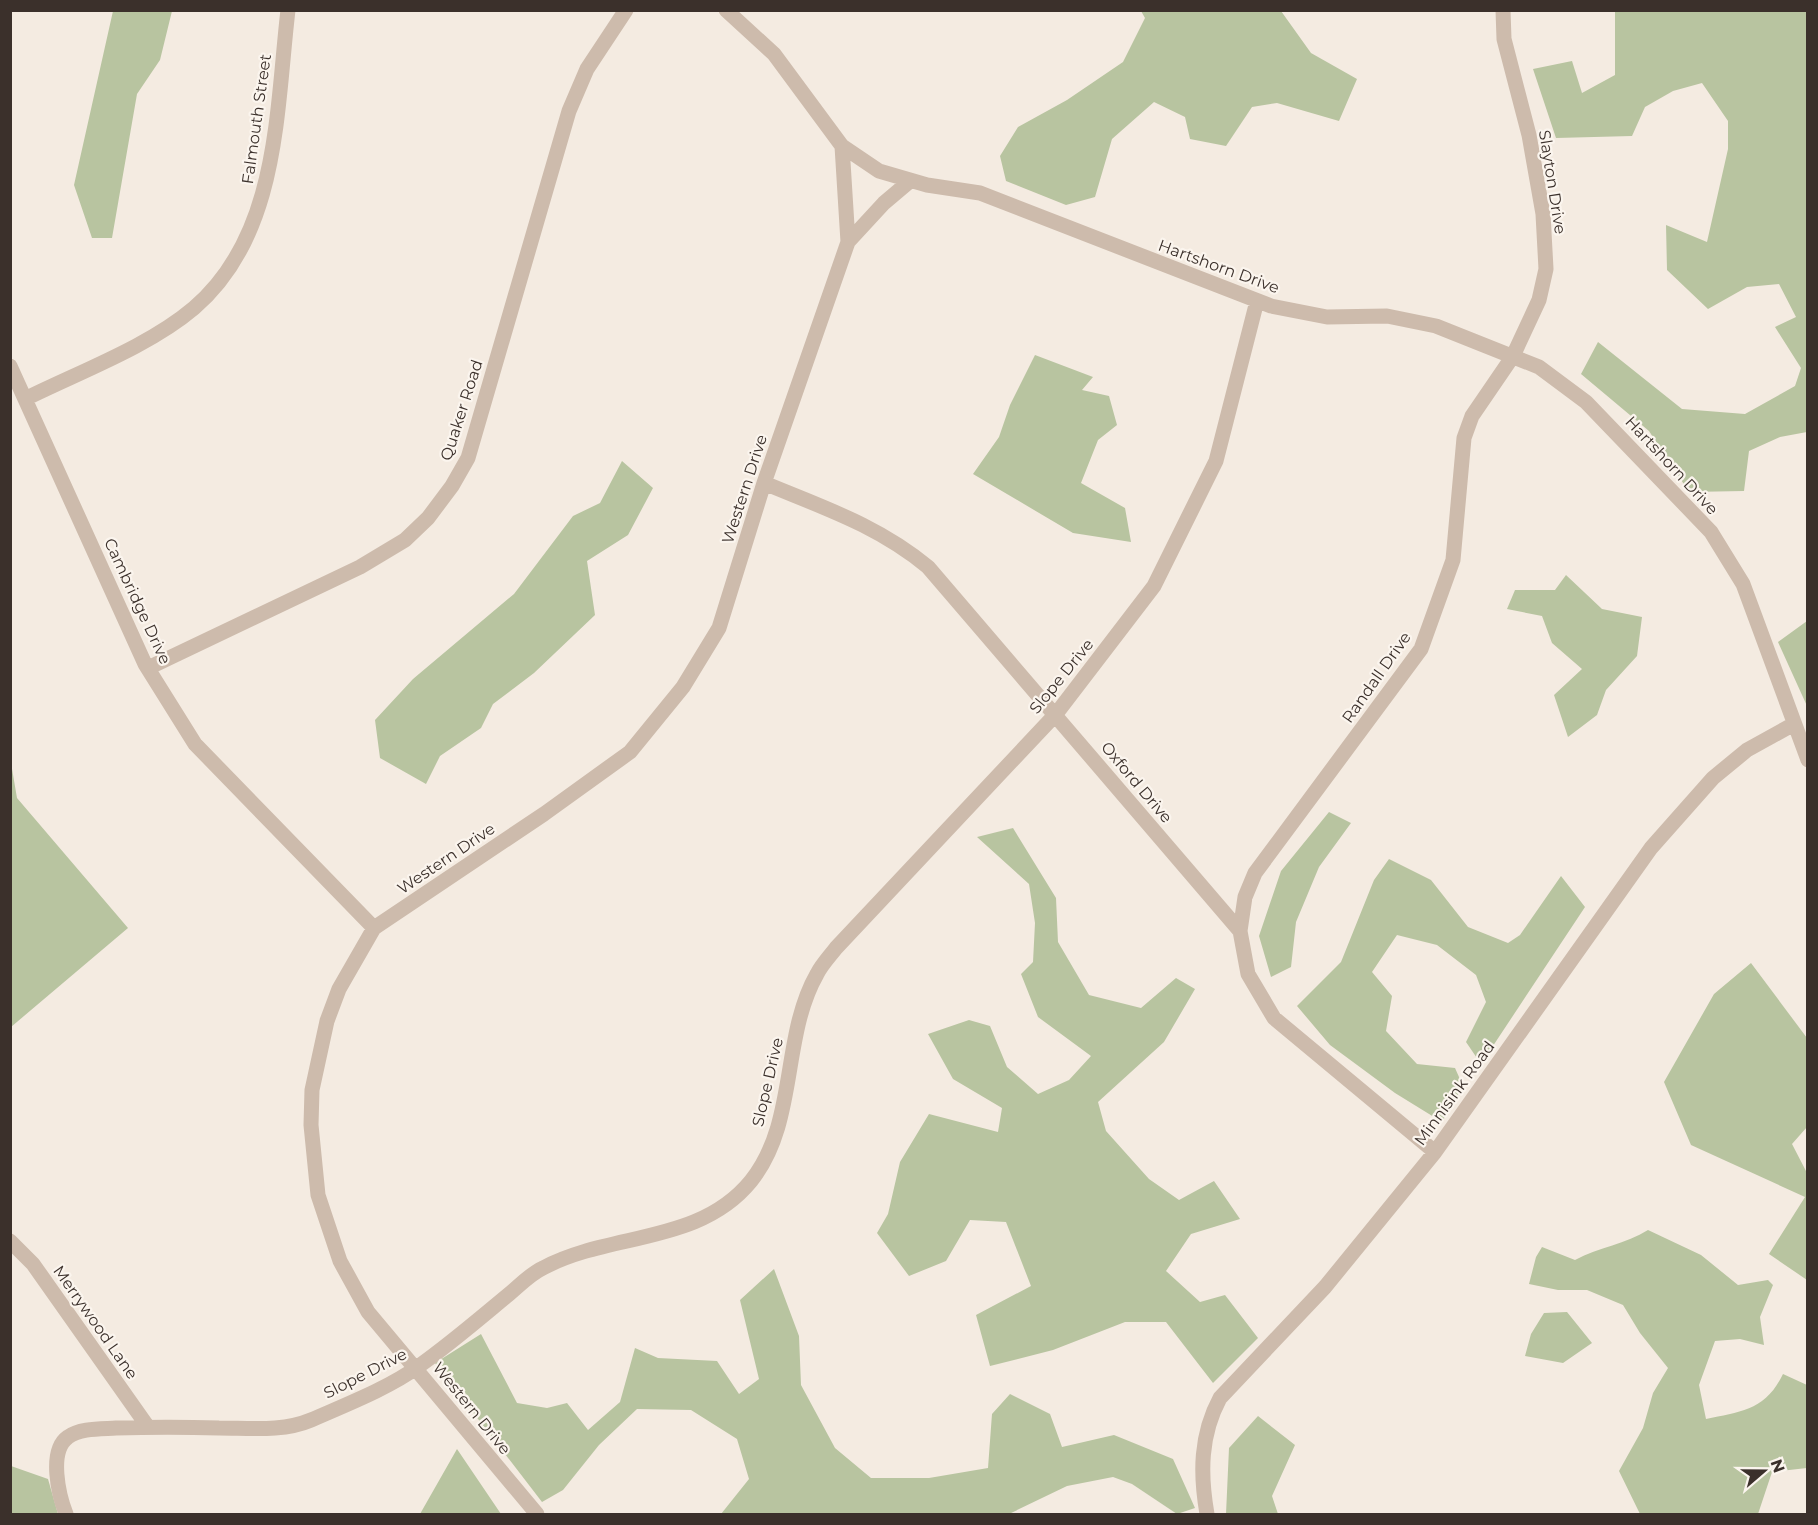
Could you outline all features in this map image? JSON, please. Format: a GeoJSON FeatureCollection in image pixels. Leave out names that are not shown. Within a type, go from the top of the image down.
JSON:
{"type":"FeatureCollection","features":[{"type":"Feature","properties":{"kind":"street","name":"Falmouth Street"},"geometry":{"type":"LineString","coordinates":[[25,399],[162,330],[194,308],[221,279],[252,225],[263,197],[270,163],[288,10]]}},
{"type":"Feature","properties":{"kind":"street","name":"Quaker Road"},"geometry":{"type":"LineString","coordinates":[[148,668],[360,567],[405,540],[428,518],[452,486],[468,458],[569,111],[587,69],[626,10]]}},
{"type":"Feature","properties":{"kind":"street","name":"Hartshorn Drive"},"geometry":{"type":"LineString","coordinates":[[726,10],[774,54],[843,146],[879,171],[910,181],[980,193],[1257,301],[1327,317],[1387,316],[1436,326],[1539,367],[1586,402],[1711,532],[1743,584],[1808,760]]}},
{"type":"Feature","properties":{"kind":"street","name":"Slayton Drive"},"geometry":{"type":"LineString","coordinates":[[1503,10],[1504,39],[1528,135],[1543,214],[1546,270],[1539,300],[1512,356]]}},
{"type":"Feature","properties":{"kind":"street","name":"Western Drive"},"geometry":{"type":"LineString","coordinates":[[537,1515],[437,1397],[417,1368],[368,1312],[340,1261],[327,1228],[313,1160],[312,1090],[327,1022],[350,968],[374,928],[544,814],[630,752],[683,687],[718,628],[764,483],[848,242],[843,146]]}},
{"type":"Feature","properties":{"kind":"street","name":"Western Drive"},"geometry":{"type":"LineString","coordinates":[[848,242],[884,203],[910,181]]}},
{"type":"Feature","properties":{"kind":"street","name":"Slope Drive"},"geometry":{"type":"LineString","coordinates":[[66,1515],[57,1472],[59,1450],[66,1438],[78,1432],[148,1427],[264,1429],[302,1424],[417,1368],[542,1268],[585,1252],[650,1238],[703,1219],[730,1202],[752,1180],[775,1133],[789,1079],[798,1026],[816,974],[836,948],[1056,714],[1154,586],[1186,527],[1216,461],[1257,301]]}},
{"type":"Feature","properties":{"kind":"street","name":"Randall Drive"},"geometry":{"type":"LineString","coordinates":[[1240,931],[1245,897],[1255,873],[1421,649],[1454,560],[1464,438],[1472,416],[1512,356]]}},
{"type":"Feature","properties":{"kind":"street","name":"Cambridge Drive"},"geometry":{"type":"LineString","coordinates":[[10,366],[148,668],[195,744],[374,928]]}},
{"type":"Feature","properties":{"kind":"street","name":"Oxford Drive"},"geometry":{"type":"LineString","coordinates":[[764,483],[866,525],[898,543],[928,567],[960,601],[1240,931],[1248,974],[1275,1017],[1435,1152]]}},
{"type":"Feature","properties":{"kind":"street","name":"Minnisink Road"},"geometry":{"type":"LineString","coordinates":[[1207,1515],[1203,1492],[1203,1443],[1210,1416],[1220,1398],[1325,1287],[1435,1152],[1651,848],[1713,778],[1747,750],[1794,724]]}},
{"type":"Feature","properties":{"kind":"street","name":"Merrywood Lane"},"geometry":{"type":"LineString","coordinates":[[10,1241],[33,1264],[148,1427]]}},
{"type":"Feature","properties":{"kind":"green space"},"geometry":{"type":"Polygon","coordinates":[[[113,11],[172,11],[160,60],[137,94],[112,238],[92,238],[74,185],[113,11]]]}},
{"type":"Feature","properties":{"kind":"green space"},"geometry":{"type":"Polygon","coordinates":[[[1141,11],[1281,11],[1311,53],[1357,79],[1339,121],[1277,103],[1252,107],[1226,146],[1190,139],[1185,117],[1154,102],[1112,139],[1095,197],[1066,205],[1006,181],[1000,156],[1018,127],[1067,100],[1123,62],[1145,18],[1141,11]]]}},
{"type":"Feature","properties":{"kind":"green space"},"geometry":{"type":"Polygon","coordinates":[[[1615,11],[1807,11],[1807,432],[1780,437],[1749,451],[1744,491],[1689,492],[1649,431],[1581,374],[1598,342],[1682,409],[1745,414],[1795,386],[1801,368],[1775,327],[1796,317],[1779,284],[1747,287],[1708,309],[1667,270],[1666,225],[1707,242],[1728,149],[1728,121],[1702,83],[1673,91],[1645,107],[1632,136],[1556,138],[1533,69],[1572,61],[1582,93],[1615,75],[1615,11]]]}},
{"type":"Feature","properties":{"kind":"green space"},"geometry":{"type":"Polygon","coordinates":[[[1035,355],[1093,377],[1082,390],[1109,396],[1117,425],[1098,440],[1081,483],[1125,508],[1131,542],[1073,533],[973,474],[999,437],[1010,405],[1035,355]]]}},
{"type":"Feature","properties":{"kind":"green space"},"geometry":{"type":"Polygon","coordinates":[[[622,461],[653,488],[628,535],[587,561],[595,615],[534,673],[493,704],[481,728],[440,756],[426,784],[380,758],[375,720],[413,679],[514,594],[573,516],[600,503],[622,461]]]}},
{"type":"Feature","properties":{"kind":"green space"},"geometry":{"type":"Polygon","coordinates":[[[1566,575],[1602,609],[1642,617],[1637,656],[1606,690],[1597,715],[1568,737],[1554,695],[1582,669],[1552,643],[1542,616],[1507,609],[1515,590],[1555,590],[1566,575]]]}},
{"type":"Feature","properties":{"kind":"green space"},"geometry":{"type":"Polygon","coordinates":[[[1807,604],[1808,706],[1778,642],[1807,621],[1807,604]]]}},
{"type":"Feature","properties":{"kind":"green space"},"geometry":{"type":"Polygon","coordinates":[[[10,757],[17,798],[128,928],[11,1027],[10,757]]]}},
{"type":"Feature","properties":{"kind":"green space"},"geometry":{"type":"Polygon","coordinates":[[[1329,812],[1351,823],[1319,867],[1296,922],[1291,967],[1271,977],[1259,936],[1281,871],[1329,812]]]}},
{"type":"Feature","properties":{"kind":"green space"},"geometry":{"type":"Polygon","coordinates":[[[1013,828],[1056,898],[1058,942],[1089,995],[1141,1008],[1176,978],[1195,989],[1164,1042],[1098,1102],[1106,1131],[1149,1179],[1179,1200],[1214,1181],[1240,1219],[1191,1234],[1166,1271],[1200,1302],[1225,1295],[1258,1338],[1213,1383],[1166,1322],[1125,1322],[1053,1350],[990,1366],[976,1315],[1031,1286],[1006,1222],[970,1220],[946,1261],[909,1276],[877,1233],[888,1214],[900,1162],[929,1114],[998,1132],[1002,1108],[953,1079],[928,1034],[969,1020],[990,1026],[1007,1067],[1038,1094],[1069,1080],[1091,1056],[1038,1017],[1021,974],[1033,962],[1035,923],[1029,884],[977,837],[1013,828]]]}},
{"type":"Feature","properties":{"kind":"green space"},"geometry":{"type":"Polygon","coordinates":[[[1389,859],[1431,880],[1468,927],[1508,943],[1520,935],[1561,876],[1585,907],[1481,1064],[1466,1042],[1486,1002],[1476,975],[1437,945],[1397,935],[1372,972],[1392,996],[1386,1031],[1417,1064],[1455,1068],[1463,1086],[1442,1122],[1395,1093],[1330,1045],[1297,1006],[1341,962],[1374,880],[1389,859]]]}},
{"type":"Feature","properties":{"kind":"green space"},"geometry":{"type":"Polygon","coordinates":[[[1751,963],[1807,1038],[1807,1127],[1792,1144],[1807,1173],[1807,1280],[1769,1254],[1805,1197],[1691,1145],[1664,1082],[1714,994],[1751,963]]]}},
{"type":"Feature","properties":{"kind":"green space"},"geometry":{"type":"Polygon","coordinates":[[[1648,1230],[1701,1255],[1738,1285],[1768,1280],[1773,1285],[1760,1317],[1764,1345],[1740,1339],[1715,1341],[1699,1385],[1706,1419],[1741,1411],[1760,1402],[1769,1395],[1783,1374],[1807,1385],[1807,1468],[1772,1472],[1758,1514],[1640,1514],[1619,1471],[1643,1428],[1653,1393],[1668,1368],[1640,1333],[1623,1305],[1587,1290],[1558,1290],[1529,1284],[1536,1257],[1542,1247],[1575,1260],[1631,1239],[1648,1230]]]}},
{"type":"Feature","properties":{"kind":"green space"},"geometry":{"type":"Polygon","coordinates":[[[774,1269],[799,1336],[801,1385],[835,1448],[871,1478],[929,1478],[988,1468],[992,1414],[1010,1394],[1050,1414],[1062,1447],[1114,1435],[1173,1459],[1195,1508],[1177,1514],[1132,1484],[1113,1477],[1067,1486],[1009,1514],[721,1514],[749,1479],[737,1439],[691,1410],[637,1409],[599,1445],[563,1490],[542,1502],[435,1363],[481,1334],[517,1403],[547,1408],[567,1403],[588,1430],[620,1402],[635,1348],[658,1358],[717,1361],[739,1394],[759,1379],[740,1300],[774,1269]]]}},
{"type":"Feature","properties":{"kind":"green space"},"geometry":{"type":"Polygon","coordinates":[[[1567,1312],[1592,1343],[1563,1363],[1525,1356],[1531,1334],[1544,1313],[1567,1312]]]}},
{"type":"Feature","properties":{"kind":"green space"},"geometry":{"type":"Polygon","coordinates":[[[1258,1416],[1295,1445],[1272,1496],[1278,1514],[1226,1514],[1229,1448],[1258,1416]]]}},
{"type":"Feature","properties":{"kind":"green space"},"geometry":{"type":"Polygon","coordinates":[[[457,1449],[501,1514],[420,1514],[457,1449]]]}},
{"type":"Feature","properties":{"kind":"green space"},"geometry":{"type":"Polygon","coordinates":[[[11,1466],[48,1479],[58,1514],[11,1514],[11,1466]]]}}]}
